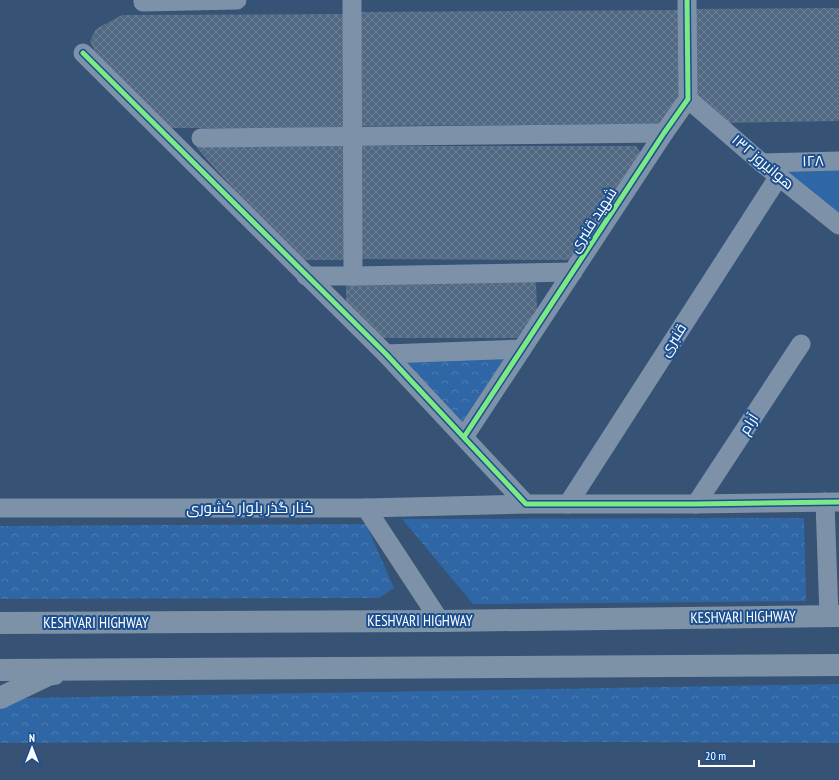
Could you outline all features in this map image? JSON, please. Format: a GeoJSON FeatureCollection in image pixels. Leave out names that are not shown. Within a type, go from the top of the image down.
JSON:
{"type":"FeatureCollection","features":[{"type":"Feature","properties":{"kind":"highway","name":"KESHVARI HIGHWAY"},"geometry":{"type":"LineString","coordinates":[[0,623],[440,621],[834,616]]}},
{"type":"Feature","properties":{"kind":"highway"},"geometry":{"type":"LineString","coordinates":[[0,670],[839,665]]}},
{"type":"Feature","properties":{"kind":"highway"},"geometry":{"type":"LineString","coordinates":[[0,698],[48,675],[87,669]]}},
{"type":"Feature","properties":{"kind":"street"},"geometry":{"type":"LineString","coordinates":[[143,1],[237,0]]}},
{"type":"Feature","properties":{"kind":"street"},"geometry":{"type":"LineString","coordinates":[[352,0],[353,276]]}},
{"type":"Feature","properties":{"kind":"street"},"geometry":{"type":"LineString","coordinates":[[687,0],[688,99]]}},
{"type":"Feature","properties":{"kind":"street"},"geometry":{"type":"LineString","coordinates":[[83,53],[386,354],[526,504]]}},
{"type":"Feature","properties":{"kind":"street","name":"شهید قنبری"},"geometry":{"type":"LineString","coordinates":[[464,437],[664,133],[688,99]]}},
{"type":"Feature","properties":{"kind":"street","name":"هوانیروز ۱۳۲"},"geometry":{"type":"LineString","coordinates":[[688,99],[839,225]]}},
{"type":"Feature","properties":{"kind":"street"},"geometry":{"type":"LineString","coordinates":[[201,138],[664,133]]}},
{"type":"Feature","properties":{"kind":"street","name":"۱۲۸"},"geometry":{"type":"LineString","coordinates":[[762,162],[839,161]]}},
{"type":"Feature","properties":{"kind":"street","name":"قنبری"},"geometry":{"type":"LineString","coordinates":[[568,504],[779,176]]}},
{"type":"Feature","properties":{"kind":"street"},"geometry":{"type":"LineString","coordinates":[[306,276],[573,272]]}},
{"type":"Feature","properties":{"kind":"street","name":"آرام"},"geometry":{"type":"LineString","coordinates":[[696,504],[801,344]]}},
{"type":"Feature","properties":{"kind":"street"},"geometry":{"type":"LineString","coordinates":[[386,354],[522,349]]}},
{"type":"Feature","properties":{"kind":"street"},"geometry":{"type":"LineString","coordinates":[[832,502],[834,616]]}},
{"type":"Feature","properties":{"kind":"street","name":"کنار گذر بلوار کشوری"},"geometry":{"type":"LineString","coordinates":[[0,508],[366,508],[526,504],[832,502]]}},
{"type":"Feature","properties":{"kind":"street"},"geometry":{"type":"LineString","coordinates":[[366,508],[440,621]]}},
{"type":"Feature","properties":{"kind":"green space"},"geometry":{"type":"Polygon","coordinates":[[[839,167],[839,217],[778,168],[839,167]]]}},
{"type":"Feature","properties":{"kind":"green space"},"geometry":{"type":"Polygon","coordinates":[[[510,357],[463,424],[403,360],[510,357]]]}},
{"type":"Feature","properties":{"kind":"green space"},"geometry":{"type":"Polygon","coordinates":[[[804,518],[806,601],[473,604],[402,519],[804,518]]]}},
{"type":"Feature","properties":{"kind":"green space"},"geometry":{"type":"Polygon","coordinates":[[[366,524],[394,588],[379,598],[0,599],[0,526],[366,524]]]}},
{"type":"Feature","properties":{"kind":"green space"},"geometry":{"type":"Polygon","coordinates":[[[839,684],[839,743],[410,741],[0,743],[0,710],[23,698],[839,684]]]}},
{"type":"Feature","properties":{"kind":"building"},"geometry":{"type":"Polygon","coordinates":[[[839,8],[839,121],[722,123],[695,96],[694,9],[839,8]]]}},
{"type":"Feature","properties":{"kind":"building"},"geometry":{"type":"Polygon","coordinates":[[[681,10],[681,96],[662,124],[357,126],[356,12],[681,10]]]}},
{"type":"Feature","properties":{"kind":"building"},"geometry":{"type":"Polygon","coordinates":[[[345,14],[346,128],[168,128],[96,54],[90,41],[96,29],[122,15],[345,14]]]}},
{"type":"Feature","properties":{"kind":"building"},"geometry":{"type":"Polygon","coordinates":[[[346,146],[347,260],[300,260],[258,217],[196,147],[346,146]]]}},
{"type":"Feature","properties":{"kind":"building"},"geometry":{"type":"Polygon","coordinates":[[[359,146],[636,146],[640,152],[574,260],[359,259],[359,146]]]}},
{"type":"Feature","properties":{"kind":"building"},"geometry":{"type":"Polygon","coordinates":[[[346,282],[536,282],[537,310],[518,338],[376,338],[346,304],[346,282]]]}},
{"type":"Feature","properties":{"kind":"cycle path"},"geometry":{"type":"LineString","coordinates":[[464,437],[664,133],[688,99],[687,0]]}},
{"type":"Feature","properties":{"kind":"cycle path"},"geometry":{"type":"LineString","coordinates":[[83,53],[386,354],[526,504],[839,502]]}}]}
